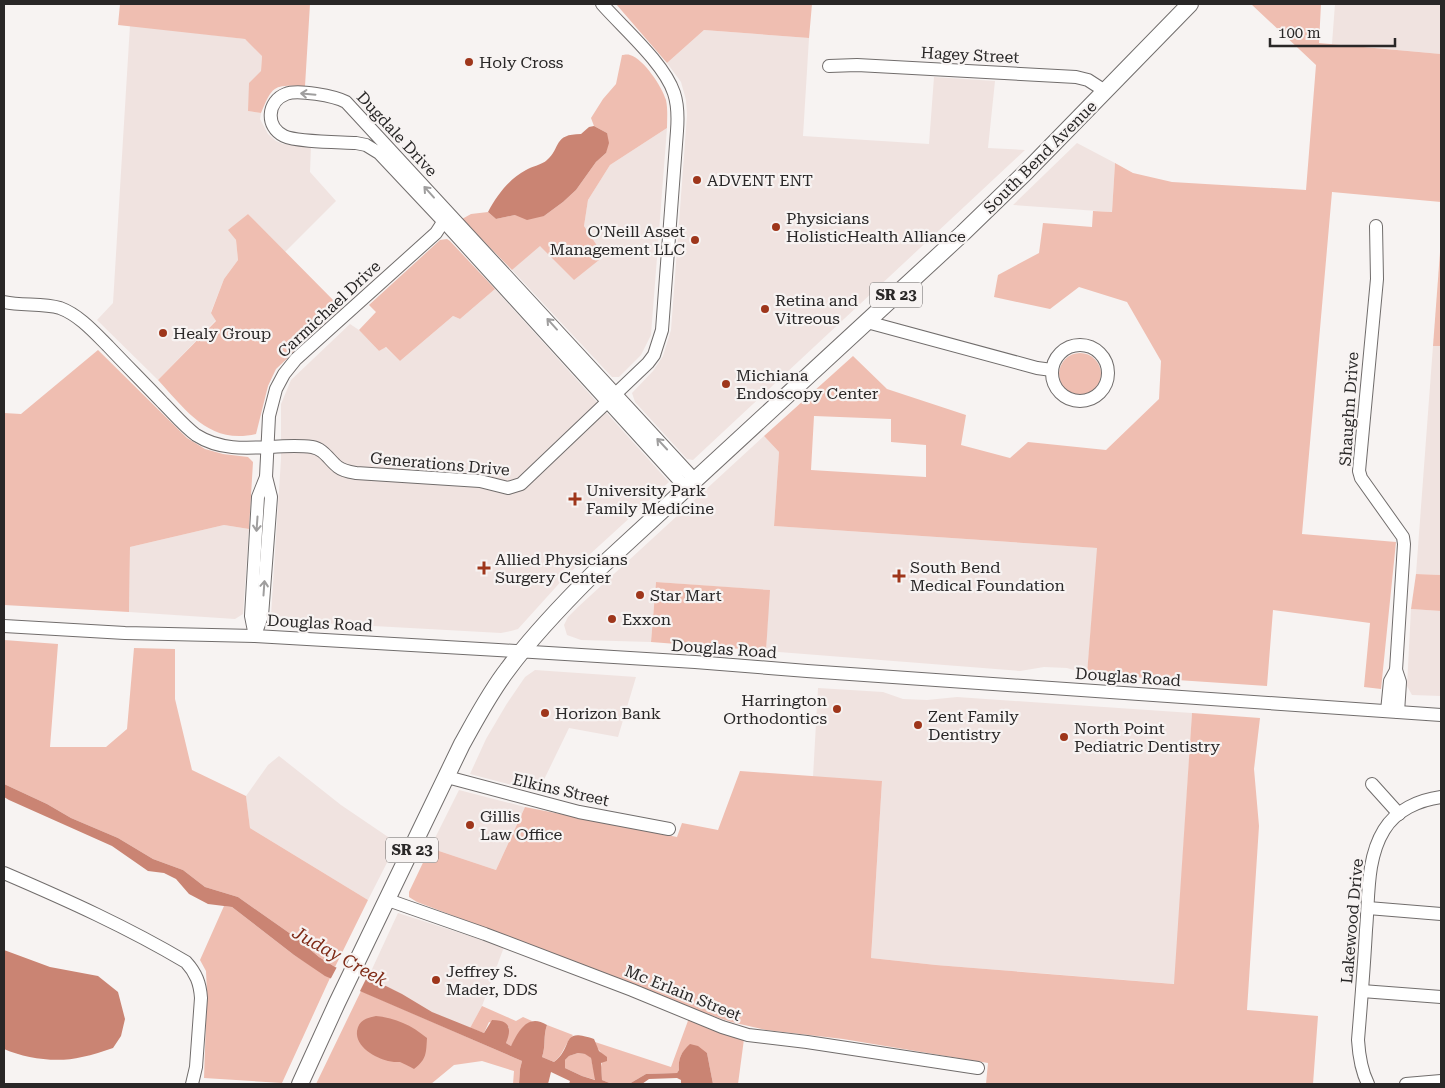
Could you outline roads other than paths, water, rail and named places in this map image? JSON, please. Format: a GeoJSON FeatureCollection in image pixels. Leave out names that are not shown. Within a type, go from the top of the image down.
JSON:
{"type":"FeatureCollection","features":[{"type":"Feature","properties":{"kind":"main road","name":"South Bend Avenue"},"geometry":{"type":"LineString","coordinates":[[300,1084],[360,955],[475,721],[506,671],[521,652],[592,575],[964,233],[1028,171],[1190,4]]}},
{"type":"Feature","properties":{"kind":"street","name":"Generations Drive"},"geometry":{"type":"LineString","coordinates":[[4,302],[45,305],[61,309],[76,316],[187,427],[204,439],[229,447],[313,447],[320,450],[339,468],[345,471],[480,481],[514,488],[521,484],[648,363],[654,354],[661,336],[678,115],[674,93],[662,69],[602,4]]}},
{"type":"Feature","properties":{"kind":"street","name":"Hagey Street"},"geometry":{"type":"LineString","coordinates":[[830,66],[1076,76],[1088,80],[1105,91]]}},
{"type":"Feature","properties":{"kind":"street","name":"Dugdale Drive"},"geometry":{"type":"LineString","coordinates":[[446,218],[346,102],[330,96],[291,92],[274,103],[270,116],[274,128],[279,133],[292,138],[356,143],[375,150],[518,288],[611,398],[690,484]]}},
{"type":"Feature","properties":{"kind":"street","name":"Carmichael Drive"},"geometry":{"type":"LineString","coordinates":[[255,636],[262,616],[260,562],[272,497],[266,477],[269,416],[276,389],[284,374],[296,359],[436,233],[446,218]]}},
{"type":"Feature","properties":{"kind":"street","name":"Shaughn Drive"},"geometry":{"type":"LineString","coordinates":[[1376,226],[1377,279],[1359,471],[1361,478],[1403,537],[1404,544],[1396,670],[1400,682],[1393,711]]}},
{"type":"Feature","properties":{"kind":"street"},"geometry":{"type":"LineString","coordinates":[[866,322],[1037,368],[1052,370]]}},
{"type":"Feature","properties":{"kind":"street"},"geometry":{"type":"LineString","coordinates":[[1071,346],[1087,346],[1101,354],[1105,360],[1108,377],[1106,385],[1094,398],[1086,401],[1077,401],[1068,399],[1061,394],[1052,379],[1052,370],[1058,356],[1064,350],[1071,346]]}},
{"type":"Feature","properties":{"kind":"street","name":"Douglas Road"},"geometry":{"type":"LineString","coordinates":[[4,626],[77,631],[255,636],[695,662],[1441,715]]}},
{"type":"Feature","properties":{"kind":"street","name":"Elkins Street"},"geometry":{"type":"LineString","coordinates":[[447,777],[579,812],[669,829]]}},
{"type":"Feature","properties":{"kind":"street"},"geometry":{"type":"LineString","coordinates":[[1372,784],[1399,814]]}},
{"type":"Feature","properties":{"kind":"street","name":"Lakewood Drive"},"geometry":{"type":"LineString","coordinates":[[1368,1084],[1362,1071],[1358,1054],[1358,1040],[1374,853],[1384,830],[1399,814],[1421,801],[1441,797]]}},
{"type":"Feature","properties":{"kind":"street"},"geometry":{"type":"LineString","coordinates":[[4,873],[126,928],[186,962],[193,970],[200,987],[201,998],[196,1067],[192,1084]]}},
{"type":"Feature","properties":{"kind":"street","name":"Mc Erlain Street"},"geometry":{"type":"LineString","coordinates":[[388,900],[485,934],[742,1033],[978,1068]]}},
{"type":"Feature","properties":{"kind":"street"},"geometry":{"type":"LineString","coordinates":[[1368,908],[1441,914]]}},
{"type":"Feature","properties":{"kind":"street"},"geometry":{"type":"LineString","coordinates":[[1362,991],[1441,997]]}},
{"type":"Feature","properties":{"kind":"street"},"geometry":{"type":"LineString","coordinates":[[1406,1084],[1441,1081]]}},
{"type":"Feature","properties":{"kind":"place","name":"Holy Cross"},"geometry":{"type":"Point","coordinates":[469,62]}},
{"type":"Feature","properties":{"kind":"place","name":"ADVENT ENT"},"geometry":{"type":"Point","coordinates":[697,180]}},
{"type":"Feature","properties":{"kind":"place","name":"Physicians HolisticHealth Alliance"},"geometry":{"type":"Point","coordinates":[776,227]}},
{"type":"Feature","properties":{"kind":"place","name":"O'Neill Asset Management LLC"},"geometry":{"type":"Point","coordinates":[695,240]}},
{"type":"Feature","properties":{"kind":"place","name":"Retina and Vitreous"},"geometry":{"type":"Point","coordinates":[765,309]}},
{"type":"Feature","properties":{"kind":"place","name":"Healy Group"},"geometry":{"type":"Point","coordinates":[163,333]}},
{"type":"Feature","properties":{"kind":"place","name":"Michiana Endoscopy Center"},"geometry":{"type":"Point","coordinates":[726,384]}},
{"type":"Feature","properties":{"kind":"place","name":"University Park Family Medicine"},"geometry":{"type":"Point","coordinates":[575,499]}},
{"type":"Feature","properties":{"kind":"place","name":"Allied Physicians Surgery Center"},"geometry":{"type":"Point","coordinates":[484,568]}},
{"type":"Feature","properties":{"kind":"place","name":"South Bend Medical Foundation"},"geometry":{"type":"Point","coordinates":[899,576]}},
{"type":"Feature","properties":{"kind":"place","name":"Star Mart"},"geometry":{"type":"Point","coordinates":[640,595]}},
{"type":"Feature","properties":{"kind":"place","name":"Exxon"},"geometry":{"type":"Point","coordinates":[612,619]}},
{"type":"Feature","properties":{"kind":"place","name":"Harrington Orthodontics"},"geometry":{"type":"Point","coordinates":[837,709]}},
{"type":"Feature","properties":{"kind":"place","name":"Horizon Bank"},"geometry":{"type":"Point","coordinates":[545,713]}},
{"type":"Feature","properties":{"kind":"place","name":"Zent Family Dentistry"},"geometry":{"type":"Point","coordinates":[918,725]}},
{"type":"Feature","properties":{"kind":"place","name":"North Point Pediatric Dentistry"},"geometry":{"type":"Point","coordinates":[1064,737]}},
{"type":"Feature","properties":{"kind":"place","name":"Gillis Law Office"},"geometry":{"type":"Point","coordinates":[470,825]}},
{"type":"Feature","properties":{"kind":"place","name":"Jeffrey S. Mader, DDS"},"geometry":{"type":"Point","coordinates":[436,980]}},
{"type":"Feature","properties":{"kind":"water label","name":"Juday Creek"},"geometry":{"type":"Point","coordinates":[340,956]}}]}
